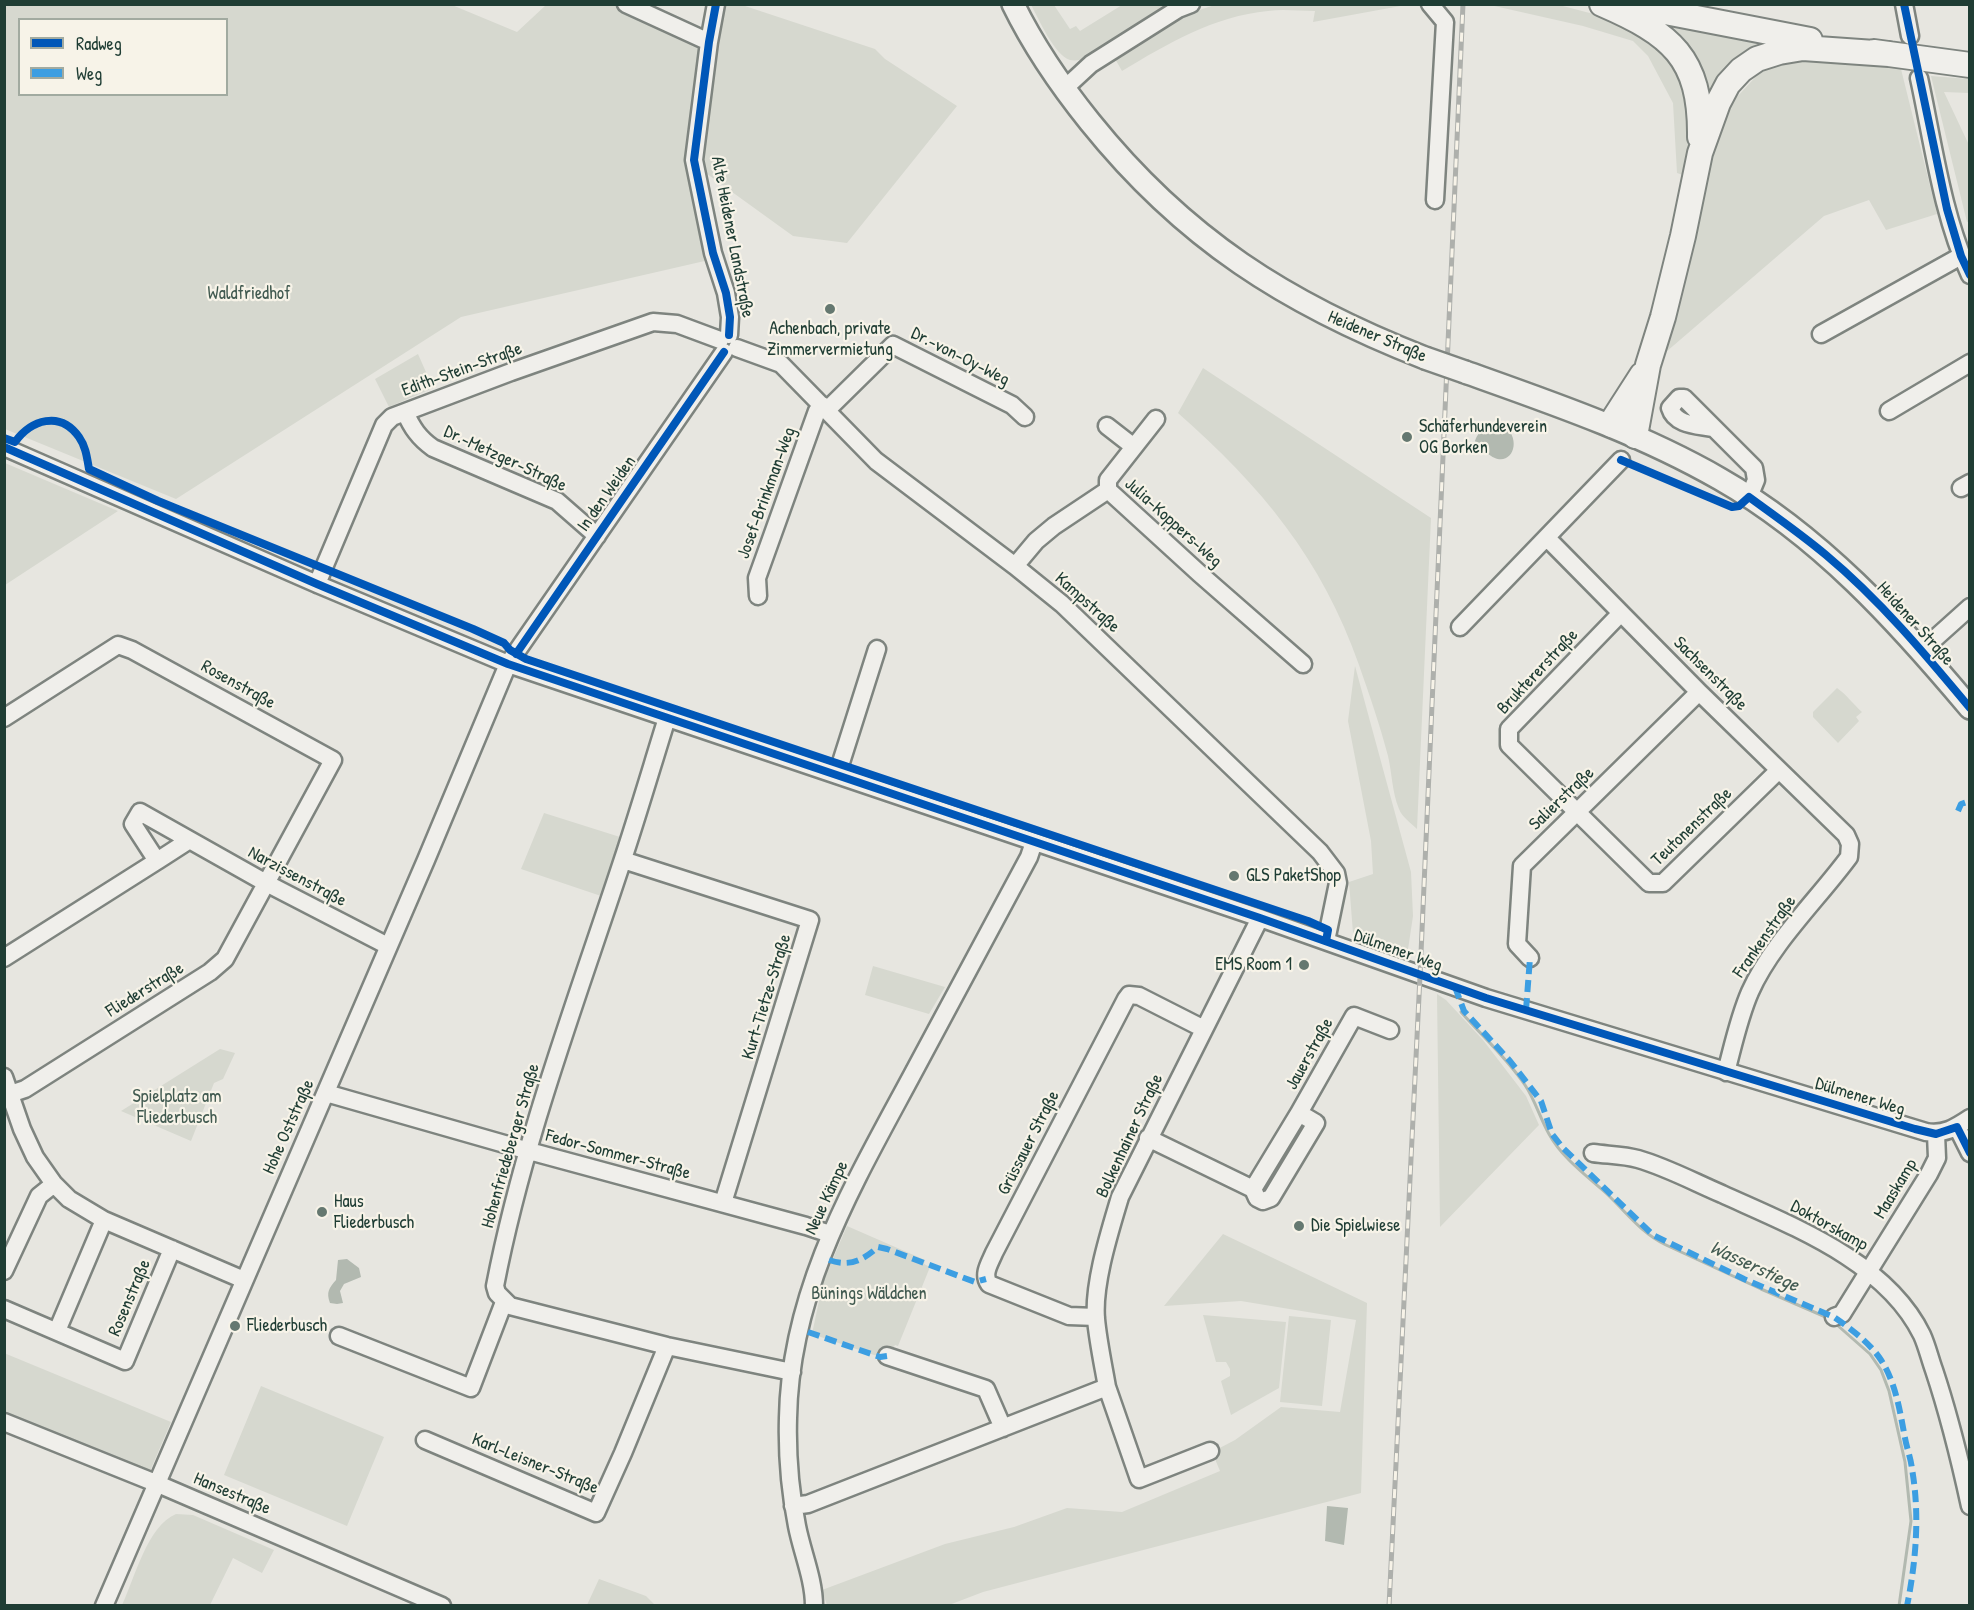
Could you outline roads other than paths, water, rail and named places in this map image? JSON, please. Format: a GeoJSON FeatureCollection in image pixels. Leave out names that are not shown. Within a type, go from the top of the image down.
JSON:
{"type":"FeatureCollection","features":[{"type":"Feature","properties":{"kind":"highway"},"geometry":{"type":"LineString","coordinates":[[1602,4],[1656,31],[1668,40],[1681,57],[1692,75],[1699,101],[1700,153]]}},
{"type":"Feature","properties":{"kind":"highway"},"geometry":{"type":"LineString","coordinates":[[1624,4],[1889,54],[1970,65]]}},
{"type":"Feature","properties":{"kind":"highway"},"geometry":{"type":"LineString","coordinates":[[1662,4],[1733,21],[1922,50],[1970,55]]}},
{"type":"Feature","properties":{"kind":"highway"},"geometry":{"type":"LineString","coordinates":[[1635,436],[1648,365],[1666,305],[1700,153],[1718,103],[1728,84],[1741,70],[1757,59],[1779,52],[1803,48],[1889,54]]}},
{"type":"Feature","properties":{"kind":"highway"},"geometry":{"type":"LineString","coordinates":[[1612,425],[1648,365]]}},
{"type":"Feature","properties":{"kind":"main road","name":"Heidener Straße"},"geometry":{"type":"LineString","coordinates":[[1012,4],[1064,89],[1121,160],[1146,187],[1218,248],[1283,292],[1324,315],[1383,342],[1612,425],[1696,465],[1794,529],[1827,556],[1883,609],[1970,708]]}},
{"type":"Feature","properties":{"kind":"street"},"geometry":{"type":"LineString","coordinates":[[626,4],[708,42]]}},
{"type":"Feature","properties":{"kind":"street","name":"Alte Heidener Landstraße"},"geometry":{"type":"LineString","coordinates":[[716,4],[708,42],[694,160],[710,243],[726,293],[730,317],[728,344]]}},
{"type":"Feature","properties":{"kind":"street"},"geometry":{"type":"LineString","coordinates":[[1064,89],[1091,64],[1178,9],[1191,4]]}},
{"type":"Feature","properties":{"kind":"street"},"geometry":{"type":"LineString","coordinates":[[1430,4],[1445,22],[1435,201]]}},
{"type":"Feature","properties":{"kind":"street"},"geometry":{"type":"LineString","coordinates":[[1904,4],[1910,36]]}},
{"type":"Feature","properties":{"kind":"street"},"geometry":{"type":"LineString","coordinates":[[1919,78],[1947,208],[1961,256],[1970,275]]}},
{"type":"Feature","properties":{"kind":"street"},"geometry":{"type":"LineString","coordinates":[[1821,334],[1961,256]]}},
{"type":"Feature","properties":{"kind":"street","name":"Edith-Stein-Straße"},"geometry":{"type":"LineString","coordinates":[[317,584],[384,425],[392,417],[653,322],[677,324],[728,344]]}},
{"type":"Feature","properties":{"kind":"street","name":"Kampstraße"},"geometry":{"type":"LineString","coordinates":[[728,344],[781,364],[876,461],[1062,604],[1320,852],[1336,873],[1338,883],[1326,941]]}},
{"type":"Feature","properties":{"kind":"street","name":"In den Weiden"},"geometry":{"type":"LineString","coordinates":[[508,664],[728,344]]}},
{"type":"Feature","properties":{"kind":"street","name":"Dr.-von-Oy-Weg"},"geometry":{"type":"LineString","coordinates":[[825,408],[893,345],[1012,405],[1025,417]]}},
{"type":"Feature","properties":{"kind":"street"},"geometry":{"type":"LineString","coordinates":[[1889,411],[1970,363]]}},
{"type":"Feature","properties":{"kind":"street","name":"Josef-Brinkman-Weg"},"geometry":{"type":"LineString","coordinates":[[758,596],[757,578],[817,411],[825,408]]}},
{"type":"Feature","properties":{"kind":"street","name":"Dr.-Metzger-Straße"},"geometry":{"type":"LineString","coordinates":[[405,412],[411,427],[422,440],[433,448],[556,501],[597,536]]}},
{"type":"Feature","properties":{"kind":"street"},"geometry":{"type":"LineString","coordinates":[[1108,490],[1108,480],[1156,419]]}},
{"type":"Feature","properties":{"kind":"street"},"geometry":{"type":"LineString","coordinates":[[1107,426],[1134,447]]}},
{"type":"Feature","properties":{"kind":"street"},"geometry":{"type":"LineString","coordinates":[[1712,428],[1754,468],[1756,480],[1749,498]]}},
{"type":"Feature","properties":{"kind":"street","name":"Dülmener Weg"},"geometry":{"type":"LineString","coordinates":[[4,447],[317,584],[508,664],[1260,918],[1486,998],[1915,1130],[1936,1134]]}},
{"type":"Feature","properties":{"kind":"street"},"geometry":{"type":"LineString","coordinates":[[1460,627],[1621,460]]}},
{"type":"Feature","properties":{"kind":"street","name":"Julia-Koppers-Weg"},"geometry":{"type":"LineString","coordinates":[[1015,566],[1036,540],[1108,490],[1303,664]]}},
{"type":"Feature","properties":{"kind":"street","name":"Sachsenstraße"},"geometry":{"type":"LineString","coordinates":[[1547,538],[1699,692],[1846,835]]}},
{"type":"Feature","properties":{"kind":"street"},"geometry":{"type":"LineString","coordinates":[[1921,651],[1970,607]]}},
{"type":"Feature","properties":{"kind":"street","name":"Bruktererstraße"},"geometry":{"type":"LineString","coordinates":[[1578,812],[1509,745],[1509,729],[1622,613]]}},
{"type":"Feature","properties":{"kind":"street","name":"Rosenstraße"},"geometry":{"type":"LineString","coordinates":[[4,718],[118,645],[132,650],[333,760],[266,883]]}},
{"type":"Feature","properties":{"kind":"street"},"geometry":{"type":"LineString","coordinates":[[837,775],[877,649]]}},
{"type":"Feature","properties":{"kind":"street","name":"Hohe Oststraße"},"geometry":{"type":"LineString","coordinates":[[104,1605],[326,1093],[508,664]]}},
{"type":"Feature","properties":{"kind":"street","name":"Salierstraße"},"geometry":{"type":"LineString","coordinates":[[1530,958],[1517,944],[1522,866],[1699,692]]}},
{"type":"Feature","properties":{"kind":"street","name":"Hohenfriedeberger Straße"},"geometry":{"type":"LineString","coordinates":[[504,1302],[495,1286],[506,1230],[555,1061],[623,860],[666,718]]}},
{"type":"Feature","properties":{"kind":"street","name":"Teutonenstraße"},"geometry":{"type":"LineString","coordinates":[[1578,812],[1649,883],[1663,883],[1779,770]]}},
{"type":"Feature","properties":{"kind":"street","name":"Narzissenstraße"},"geometry":{"type":"LineString","coordinates":[[157,861],[133,824],[140,812],[188,841],[388,946]]}},
{"type":"Feature","properties":{"kind":"street","name":"Frankenstraße"},"geometry":{"type":"LineString","coordinates":[[1726,1072],[1750,992],[1762,969],[1794,925],[1849,857],[1850,844],[1846,835]]}},
{"type":"Feature","properties":{"kind":"street"},"geometry":{"type":"LineString","coordinates":[[4,958],[188,841]]}},
{"type":"Feature","properties":{"kind":"street","name":"Neue Kämpe"},"geometry":{"type":"LineString","coordinates":[[814,1605],[813,1590],[793,1506],[789,1459],[788,1417],[792,1372],[805,1300],[830,1234],[871,1152],[1029,857],[1034,842]]}},
{"type":"Feature","properties":{"kind":"street","name":"Kurt-Tietze-Straße"},"geometry":{"type":"LineString","coordinates":[[623,860],[810,920],[723,1203]]}},
{"type":"Feature","properties":{"kind":"street","name":"Fliederstraße"},"geometry":{"type":"LineString","coordinates":[[10,1094],[25,1089],[210,972],[225,959],[266,883]]}},
{"type":"Feature","properties":{"kind":"street","name":"Bolkenhainer Straße"},"geometry":{"type":"LineString","coordinates":[[1210,1451],[1139,1479],[1107,1387],[1096,1317],[1101,1270],[1120,1197],[1148,1138],[1256,930],[1260,918]]}},
{"type":"Feature","properties":{"kind":"street","name":"Grüssauer Straße"},"geometry":{"type":"LineString","coordinates":[[1096,1317],[1069,1316],[1006,1291],[989,1284],[986,1272],[1126,999],[1130,995],[1139,996],[1204,1029]]}},
{"type":"Feature","properties":{"kind":"street","name":"Jauerstraße"},"geometry":{"type":"LineString","coordinates":[[1148,1138],[1253,1189],[1257,1198],[1263,1201],[1271,1198],[1316,1123],[1299,1113],[1354,1016],[1390,1030]]}},
{"type":"Feature","properties":{"kind":"street","name":"Rosenstraße"},"geometry":{"type":"LineString","coordinates":[[4,1077],[22,1129],[35,1157],[54,1184],[69,1199],[104,1220],[244,1280]]}},
{"type":"Feature","properties":{"kind":"street","name":"Fedor-Sommer-Straße"},"geometry":{"type":"LineString","coordinates":[[326,1093],[830,1234]]}},
{"type":"Feature","properties":{"kind":"street"},"geometry":{"type":"LineString","coordinates":[[1936,1134],[1963,1123],[1970,1153]]}},
{"type":"Feature","properties":{"kind":"street","name":"Maaskamp"},"geometry":{"type":"LineString","coordinates":[[1834,1317],[1842,1314],[1929,1174],[1936,1158],[1936,1134]]}},
{"type":"Feature","properties":{"kind":"street","name":"Doktorskamp"},"geometry":{"type":"LineString","coordinates":[[1593,1153],[1637,1159],[1682,1176],[1816,1238],[1869,1271],[1891,1292],[1922,1336],[1948,1410],[1970,1506]]}},
{"type":"Feature","properties":{"kind":"street"},"geometry":{"type":"LineString","coordinates":[[4,1271],[39,1196],[54,1184]]}},
{"type":"Feature","properties":{"kind":"street"},"geometry":{"type":"LineString","coordinates":[[57,1331],[104,1220]]}},
{"type":"Feature","properties":{"kind":"street","name":"Rosenstraße"},"geometry":{"type":"LineString","coordinates":[[4,1309],[125,1361],[172,1249]]}},
{"type":"Feature","properties":{"kind":"street"},"geometry":{"type":"LineString","coordinates":[[339,1336],[471,1388],[504,1302],[510,1306],[667,1346],[792,1372]]}},
{"type":"Feature","properties":{"kind":"street","name":"Karl-Leisner-Straße"},"geometry":{"type":"LineString","coordinates":[[425,1440],[596,1513],[667,1346]]}},
{"type":"Feature","properties":{"kind":"street"},"geometry":{"type":"LineString","coordinates":[[887,1356],[986,1389],[1003,1428]]}},
{"type":"Feature","properties":{"kind":"street"},"geometry":{"type":"LineString","coordinates":[[793,1506],[808,1504],[1107,1387]]}},
{"type":"Feature","properties":{"kind":"street","name":"Hansestraße"},"geometry":{"type":"LineString","coordinates":[[4,1422],[158,1484],[442,1605]]}},
{"type":"Feature","properties":{"kind":"waterway","name":"Wasserstiege"},"geometry":{"type":"LineString","coordinates":[[1461,1012],[1518,1075],[1532,1097],[1554,1143],[1642,1229],[1666,1245],[1828,1318]]}},
{"type":"Feature","properties":{"kind":"waterway","name":"Wasserstiege"},"geometry":{"type":"LineString","coordinates":[[1836,1324],[1870,1354],[1881,1370],[1889,1391],[1905,1462],[1911,1521],[1899,1606]]}},
{"type":"Feature","properties":{"kind":"railway"},"geometry":{"type":"LineString","coordinates":[[1389,1606],[1420,976],[1463,4]]}},
{"type":"Feature","properties":{"kind":"place","name":"Achenbach, private Zimmervermietung"},"geometry":{"type":"Point","coordinates":[830,309]}},
{"type":"Feature","properties":{"kind":"place","name":"Schäferhundeverein OG Borken"},"geometry":{"type":"Point","coordinates":[1407,437]}},
{"type":"Feature","properties":{"kind":"place","name":"GLS PaketShop"},"geometry":{"type":"Point","coordinates":[1234,876]}},
{"type":"Feature","properties":{"kind":"place","name":"EMS Room 1"},"geometry":{"type":"Point","coordinates":[1304,965]}},
{"type":"Feature","properties":{"kind":"place","name":"Haus Fliederbusch"},"geometry":{"type":"Point","coordinates":[322,1212]}},
{"type":"Feature","properties":{"kind":"place","name":"Die Spielwiese"},"geometry":{"type":"Point","coordinates":[1299,1226]}},
{"type":"Feature","properties":{"kind":"place","name":"Fliederbusch"},"geometry":{"type":"Point","coordinates":[235,1326]}},
{"type":"Feature","properties":{"kind":"park label","name":"Waldfriedhof"},"geometry":{"type":"Point","coordinates":[249,294]}},
{"type":"Feature","properties":{"kind":"park label","name":"Spielplatz am Fliederbusch"},"geometry":{"type":"Point","coordinates":[177,1107]}},
{"type":"Feature","properties":{"kind":"park label","name":"Bünings Wäldchen"},"geometry":{"type":"Point","coordinates":[869,1294]}}]}
